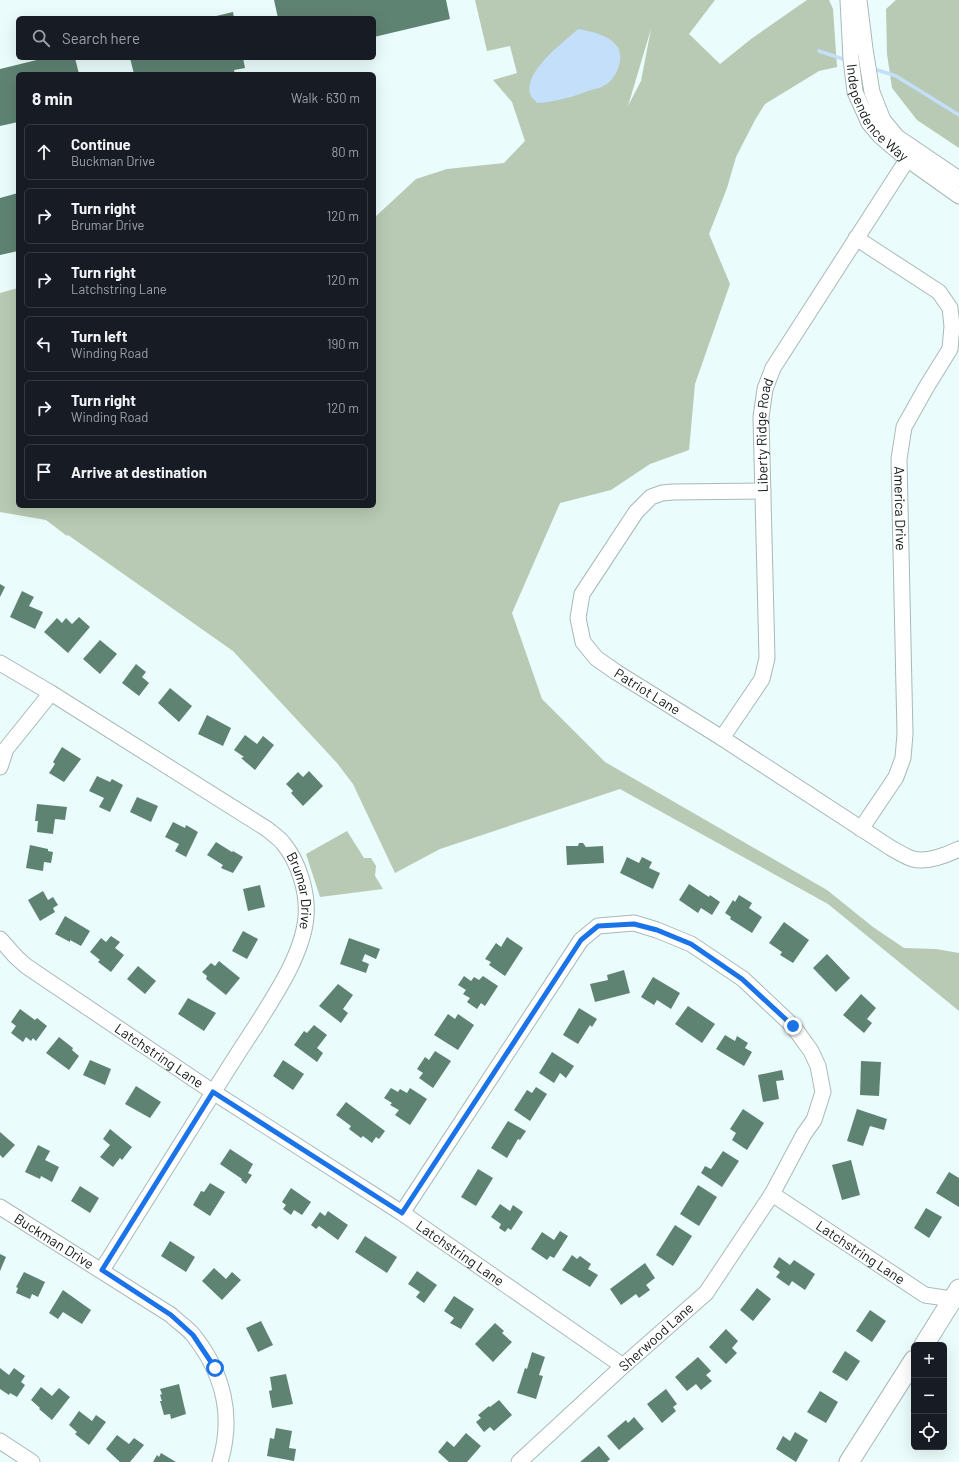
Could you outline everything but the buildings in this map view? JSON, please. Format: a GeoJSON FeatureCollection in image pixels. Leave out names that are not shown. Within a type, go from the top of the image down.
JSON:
{"type":"FeatureCollection","features":[{"type":"Feature","properties":{"kind":"main road"},"geometry":{"type":"LineString","coordinates":[[926,1342],[957,1296]]}},
{"type":"Feature","properties":{"kind":"main road"},"geometry":{"type":"LineString","coordinates":[[849,1462],[911,1365]]}},
{"type":"Feature","properties":{"kind":"street","name":"Independence Way"},"geometry":{"type":"LineString","coordinates":[[848,0],[851,59],[855,92],[869,123],[880,136],[959,179]]}},
{"type":"Feature","properties":{"kind":"street","name":"Independence Way"},"geometry":{"type":"LineString","coordinates":[[859,0],[872,92],[883,120],[911,154],[959,196]]}},
{"type":"Feature","properties":{"kind":"street","name":"Liberty Ridge Road"},"geometry":{"type":"LineString","coordinates":[[722,738],[762,679],[767,658],[761,417],[765,389],[772,368],[911,154]]}},
{"type":"Feature","properties":{"kind":"street","name":"America Drive"},"geometry":{"type":"LineString","coordinates":[[856,238],[939,292],[950,308],[952,326],[950,348],[904,427],[899,459],[905,734],[903,758],[896,777],[861,829]]}},
{"type":"Feature","properties":{"kind":"street","name":"Patriot Lane"},"geometry":{"type":"LineString","coordinates":[[763,491],[673,492],[662,493],[651,497],[636,512],[582,594],[578,618],[583,642],[596,658],[616,672],[722,738],[890,848],[914,860],[943,856],[959,849]]}},
{"type":"Feature","properties":{"kind":"street","name":"Brumar Drive"},"geometry":{"type":"LineString","coordinates":[[0,663],[51,693],[267,829],[283,843],[293,857],[303,886],[306,904],[306,918],[294,959],[280,987],[102,1270]]}},
{"type":"Feature","properties":{"kind":"street"},"geometry":{"type":"LineString","coordinates":[[0,767],[6,749],[51,693]]}},
{"type":"Feature","properties":{"kind":"street","name":"Sherwood Lane"},"geometry":{"type":"LineString","coordinates":[[402,1213],[581,940],[598,926],[634,924],[657,930],[691,944],[742,979],[793,1026],[811,1051],[818,1066],[822,1080],[823,1092],[814,1120],[804,1134],[772,1194],[706,1293],[623,1366],[519,1462]]}},
{"type":"Feature","properties":{"kind":"street","name":"Latchstring Lane"},"geometry":{"type":"LineString","coordinates":[[0,938],[16,957],[26,966],[213,1092],[402,1213],[623,1366]]}},
{"type":"Feature","properties":{"kind":"street","name":"Latchstring Lane"},"geometry":{"type":"LineString","coordinates":[[772,1194],[925,1295],[957,1296]]}},
{"type":"Feature","properties":{"kind":"street","name":"Buckman Drive"},"geometry":{"type":"LineString","coordinates":[[0,1206],[171,1315],[193,1335],[215,1368],[222,1386],[227,1426],[225,1445],[220,1462]]}},
{"type":"Feature","properties":{"kind":"street"},"geometry":{"type":"LineString","coordinates":[[0,1441],[32,1462]]}},
{"type":"Feature","properties":{"kind":"green space"},"geometry":{"type":"Polygon","coordinates":[[[475,0],[715,0],[689,34],[720,64],[751,39],[807,0],[829,0],[833,9],[837,67],[819,71],[765,104],[736,157],[727,188],[709,234],[730,284],[695,384],[689,450],[650,464],[611,490],[560,503],[512,613],[542,699],[605,762],[827,890],[873,927],[904,948],[936,949],[959,953],[959,1011],[828,904],[620,789],[440,849],[395,873],[353,784],[337,763],[233,651],[46,520],[0,512],[0,293],[16,289],[16,508],[376,508],[376,216],[416,179],[447,169],[504,163],[525,141],[512,102],[493,80],[517,73],[510,46],[487,51],[475,0]],[[651,29],[628,106],[641,81],[651,29]]]}},
{"type":"Feature","properties":{"kind":"green space"},"geometry":{"type":"Polygon","coordinates":[[[896,0],[959,0],[959,148],[917,120],[892,88],[887,54],[886,9],[896,0]]]}},
{"type":"Feature","properties":{"kind":"green space"},"geometry":{"type":"Polygon","coordinates":[[[347,831],[364,858],[371,858],[376,866],[375,876],[383,889],[320,897],[306,854],[347,831]]]}},
{"type":"Feature","properties":{"kind":"water"},"geometry":{"type":"Polygon","coordinates":[[[578,29],[603,36],[616,45],[619,51],[620,59],[616,73],[610,82],[600,88],[564,99],[537,103],[531,96],[530,87],[532,78],[538,68],[554,50],[578,29]]]}},
{"type":"Feature","properties":{"kind":"waterway"},"geometry":{"type":"LineString","coordinates":[[819,51],[846,60]]}},
{"type":"Feature","properties":{"kind":"waterway"},"geometry":{"type":"LineString","coordinates":[[871,68],[896,76],[959,115]]}},
{"type":"Feature","properties":{"kind":"route"},"geometry":{"type":"LineString","coordinates":[[215,1368],[193,1335],[171,1315],[102,1270],[213,1092],[402,1213],[581,940],[598,926],[634,924],[657,930],[691,944],[742,979],[793,1026]]}}]}
